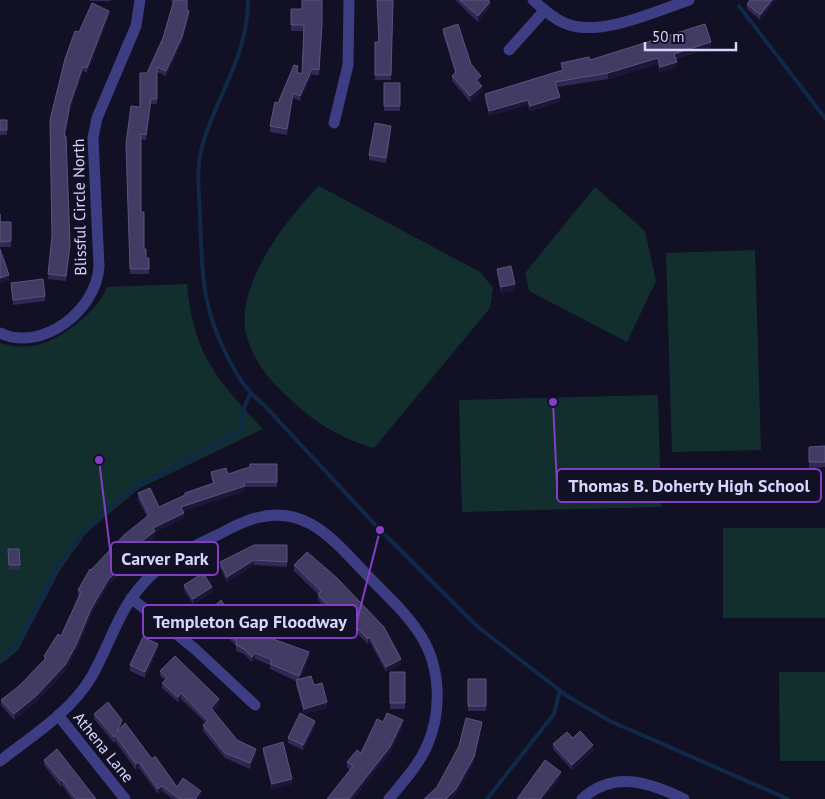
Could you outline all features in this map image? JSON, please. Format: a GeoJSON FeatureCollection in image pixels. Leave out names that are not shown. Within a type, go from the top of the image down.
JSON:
{"type":"FeatureCollection","features":[{"type":"Feature","properties":{"kind":"street","name":"Blissful Circle North"},"geometry":{"type":"LineString","coordinates":[[0,333],[18,338],[41,336],[54,330],[86,302],[97,282],[99,266],[93,138],[97,118],[136,26],[140,0]]}},
{"type":"Feature","properties":{"kind":"street"},"geometry":{"type":"LineString","coordinates":[[334,123],[348,65],[349,0]]}},
{"type":"Feature","properties":{"kind":"street"},"geometry":{"type":"LineString","coordinates":[[533,0],[566,24],[594,28],[609,26],[689,0]]}},
{"type":"Feature","properties":{"kind":"street"},"geometry":{"type":"LineString","coordinates":[[509,50],[545,10]]}},
{"type":"Feature","properties":{"kind":"street"},"geometry":{"type":"LineString","coordinates":[[0,761],[58,715],[92,676],[131,598],[141,585],[169,560],[248,520],[282,515],[300,518],[335,541],[412,621],[423,638],[432,659],[438,702],[435,724],[427,747],[415,767],[390,799]]}},
{"type":"Feature","properties":{"kind":"street"},"geometry":{"type":"LineString","coordinates":[[131,598],[195,649],[255,705]]}},
{"type":"Feature","properties":{"kind":"street","name":"Athena Lane"},"geometry":{"type":"LineString","coordinates":[[58,715],[125,799]]}},
{"type":"Feature","properties":{"kind":"street"},"geometry":{"type":"LineString","coordinates":[[582,799],[591,790],[621,780],[637,781],[684,799]]}},
{"type":"Feature","properties":{"kind":"green space"},"geometry":{"type":"Polygon","coordinates":[[[319,186],[480,272],[493,288],[490,308],[374,448],[329,429],[300,408],[263,370],[253,353],[246,334],[245,315],[248,295],[256,274],[279,234],[319,186]]]}},
{"type":"Feature","properties":{"kind":"green space"},"geometry":{"type":"Polygon","coordinates":[[[595,187],[645,231],[656,281],[627,342],[529,291],[525,273],[595,187]]]}},
{"type":"Feature","properties":{"kind":"green space"},"geometry":{"type":"Polygon","coordinates":[[[755,250],[761,450],[672,452],[666,253],[755,250]]]}},
{"type":"Feature","properties":{"kind":"green space"},"geometry":{"type":"Polygon","coordinates":[[[187,284],[195,329],[210,364],[233,396],[263,429],[140,488],[100,521],[84,536],[59,572],[18,650],[0,665],[0,343],[23,347],[34,346],[53,339],[89,313],[107,287],[187,284]]]}},
{"type":"Feature","properties":{"kind":"green space"},"geometry":{"type":"Polygon","coordinates":[[[658,395],[661,507],[462,512],[459,400],[658,395]]]}},
{"type":"Feature","properties":{"kind":"green space"},"geometry":{"type":"Polygon","coordinates":[[[723,528],[825,528],[825,618],[723,618],[723,528]]]}},
{"type":"Feature","properties":{"kind":"green space"},"geometry":{"type":"Polygon","coordinates":[[[779,672],[825,672],[825,761],[780,761],[779,672]]]}},
{"type":"Feature","properties":{"kind":"building"},"geometry":{"type":"Polygon","coordinates":[[[174,0],[187,0],[187,10],[189,11],[182,37],[166,71],[157,67],[157,99],[151,99],[146,135],[141,134],[141,212],[144,212],[144,249],[146,249],[146,258],[149,258],[149,269],[130,269],[126,144],[131,106],[140,107],[140,73],[147,73],[163,38],[174,0]]]}},
{"type":"Feature","properties":{"kind":"building"},"geometry":{"type":"Polygon","coordinates":[[[302,0],[322,0],[319,70],[312,69],[300,96],[293,93],[287,129],[270,126],[275,102],[278,103],[294,65],[298,66],[297,72],[302,74],[304,25],[291,25],[291,9],[302,9],[302,0]]]}},
{"type":"Feature","properties":{"kind":"building"},"geometry":{"type":"Polygon","coordinates":[[[377,0],[393,0],[391,75],[375,75],[375,42],[379,42],[377,0]]]}},
{"type":"Feature","properties":{"kind":"building"},"geometry":{"type":"Polygon","coordinates":[[[460,0],[488,0],[490,2],[478,16],[460,0]]]}},
{"type":"Feature","properties":{"kind":"building"},"geometry":{"type":"Polygon","coordinates":[[[750,0],[772,0],[760,15],[747,4],[750,0]]]}},
{"type":"Feature","properties":{"kind":"building"},"geometry":{"type":"Polygon","coordinates":[[[92,3],[109,11],[87,68],[83,66],[70,104],[64,136],[66,136],[70,245],[66,276],[48,274],[52,236],[50,120],[65,59],[75,31],[79,32],[92,3]]]}},
{"type":"Feature","properties":{"kind":"building"},"geometry":{"type":"Polygon","coordinates":[[[458,24],[471,64],[481,76],[476,80],[482,86],[470,96],[452,76],[456,72],[443,29],[458,24]]]}},
{"type":"Feature","properties":{"kind":"building"},"geometry":{"type":"Polygon","coordinates":[[[705,24],[711,42],[674,54],[677,62],[660,67],[658,58],[608,73],[555,82],[560,97],[530,106],[528,100],[489,111],[485,94],[563,70],[561,63],[589,57],[590,60],[705,24]]]}},
{"type":"Feature","properties":{"kind":"building"},"geometry":{"type":"Polygon","coordinates":[[[384,83],[400,83],[400,106],[384,106],[384,83]]]}},
{"type":"Feature","properties":{"kind":"building"},"geometry":{"type":"Polygon","coordinates":[[[0,120],[7,120],[7,130],[0,130],[0,120]]]}},
{"type":"Feature","properties":{"kind":"building"},"geometry":{"type":"Polygon","coordinates":[[[375,123],[391,126],[386,158],[369,155],[375,123]]]}},
{"type":"Feature","properties":{"kind":"building"},"geometry":{"type":"Polygon","coordinates":[[[0,222],[11,222],[11,241],[0,242],[0,222]]]}},
{"type":"Feature","properties":{"kind":"building"},"geometry":{"type":"Polygon","coordinates":[[[0,249],[9,275],[0,278],[0,249]]]}},
{"type":"Feature","properties":{"kind":"building"},"geometry":{"type":"Polygon","coordinates":[[[511,266],[515,284],[501,287],[497,269],[511,266]]]}},
{"type":"Feature","properties":{"kind":"building"},"geometry":{"type":"Polygon","coordinates":[[[43,279],[45,296],[13,300],[11,283],[43,279]]]}},
{"type":"Feature","properties":{"kind":"building"},"geometry":{"type":"Polygon","coordinates":[[[825,446],[825,462],[809,462],[809,447],[825,446]]]}},
{"type":"Feature","properties":{"kind":"building"},"geometry":{"type":"Polygon","coordinates":[[[250,464],[277,464],[277,482],[244,482],[245,486],[181,507],[184,513],[153,528],[155,531],[130,551],[133,555],[108,580],[91,609],[76,645],[65,665],[36,696],[14,714],[1,700],[19,686],[46,658],[44,656],[58,634],[61,636],[81,592],[78,590],[90,569],[124,535],[149,515],[138,493],[150,488],[159,507],[185,495],[185,493],[214,483],[211,472],[226,468],[228,474],[250,467],[250,464]]]}},
{"type":"Feature","properties":{"kind":"building"},"geometry":{"type":"Polygon","coordinates":[[[254,545],[287,545],[287,562],[254,560],[227,577],[220,562],[254,545]]]}},
{"type":"Feature","properties":{"kind":"building"},"geometry":{"type":"Polygon","coordinates":[[[8,549],[19,549],[20,565],[9,565],[8,549]]]}},
{"type":"Feature","properties":{"kind":"building"},"geometry":{"type":"Polygon","coordinates":[[[307,552],[336,577],[384,627],[401,659],[386,667],[370,637],[368,639],[342,613],[339,616],[318,595],[321,591],[294,565],[307,552]]]}},
{"type":"Feature","properties":{"kind":"building"},"geometry":{"type":"Polygon","coordinates":[[[203,573],[212,587],[193,599],[184,585],[203,573]]]}},
{"type":"Feature","properties":{"kind":"building"},"geometry":{"type":"Polygon","coordinates":[[[221,600],[242,633],[248,630],[309,652],[299,676],[270,664],[272,660],[255,653],[252,657],[244,649],[236,645],[237,642],[208,612],[221,600]]]}},
{"type":"Feature","properties":{"kind":"building"},"geometry":{"type":"Polygon","coordinates":[[[143,637],[158,644],[145,672],[130,665],[143,637]]]}},
{"type":"Feature","properties":{"kind":"building"},"geometry":{"type":"Polygon","coordinates":[[[175,656],[219,699],[211,708],[237,740],[256,749],[250,763],[225,753],[203,725],[208,721],[181,693],[178,697],[162,683],[167,678],[160,671],[175,656]]]}},
{"type":"Feature","properties":{"kind":"building"},"geometry":{"type":"Polygon","coordinates":[[[390,672],[405,672],[405,703],[390,703],[390,672]]]}},
{"type":"Feature","properties":{"kind":"building"},"geometry":{"type":"Polygon","coordinates":[[[311,676],[314,685],[322,683],[327,702],[304,709],[296,680],[311,676]]]}},
{"type":"Feature","properties":{"kind":"building"},"geometry":{"type":"Polygon","coordinates":[[[468,679],[486,679],[486,706],[468,706],[468,679]]]}},
{"type":"Feature","properties":{"kind":"building"},"geometry":{"type":"Polygon","coordinates":[[[108,702],[122,720],[117,732],[125,723],[152,759],[155,756],[177,787],[183,778],[201,791],[195,799],[180,799],[162,786],[158,789],[139,762],[136,764],[115,735],[114,737],[94,714],[108,702]]]}},
{"type":"Feature","properties":{"kind":"building"},"geometry":{"type":"Polygon","coordinates":[[[300,713],[315,721],[303,745],[288,738],[300,713]]]}},
{"type":"Feature","properties":{"kind":"building"},"geometry":{"type":"Polygon","coordinates":[[[387,713],[403,720],[390,747],[349,799],[327,799],[353,766],[347,762],[357,750],[361,753],[377,719],[383,722],[387,713]]]}},
{"type":"Feature","properties":{"kind":"building"},"geometry":{"type":"Polygon","coordinates":[[[466,718],[482,722],[474,757],[456,789],[446,799],[424,799],[437,787],[459,746],[466,718]]]}},
{"type":"Feature","properties":{"kind":"building"},"geometry":{"type":"Polygon","coordinates":[[[580,731],[593,745],[572,765],[553,744],[567,732],[573,738],[580,731]]]}},
{"type":"Feature","properties":{"kind":"building"},"geometry":{"type":"Polygon","coordinates":[[[283,742],[292,779],[272,784],[263,748],[283,742]]]}},
{"type":"Feature","properties":{"kind":"building"},"geometry":{"type":"Polygon","coordinates":[[[57,749],[96,799],[76,799],[44,760],[57,749]]]}},
{"type":"Feature","properties":{"kind":"building"},"geometry":{"type":"Polygon","coordinates":[[[545,760],[561,772],[540,799],[517,799],[545,760]]]}},
{"type":"Feature","properties":{"kind":"waterway"},"geometry":{"type":"LineString","coordinates":[[248,0],[247,21],[243,40],[208,128],[200,155],[198,172],[203,271],[208,305],[219,339],[239,378],[380,530],[478,627],[567,696],[610,721],[788,799]]}},
{"type":"Feature","properties":{"kind":"waterway"},"geometry":{"type":"LineString","coordinates":[[739,6],[825,118]]}},
{"type":"Feature","properties":{"kind":"waterway"},"geometry":{"type":"LineString","coordinates":[[0,660],[19,641],[58,565],[80,536],[101,515],[135,487],[240,432],[244,408],[250,394]]}},
{"type":"Feature","properties":{"kind":"waterway"},"geometry":{"type":"LineString","coordinates":[[487,799],[554,714],[560,690]]}},
{"type":"Feature","properties":{"kind":"place","name":"Thomas B. Doherty High School"},"geometry":{"type":"Point","coordinates":[553,402]}},
{"type":"Feature","properties":{"kind":"place","name":"Carver Park"},"geometry":{"type":"Point","coordinates":[99,460]}},
{"type":"Feature","properties":{"kind":"place","name":"Templeton Gap Floodway"},"geometry":{"type":"Point","coordinates":[380,530]}}]}
